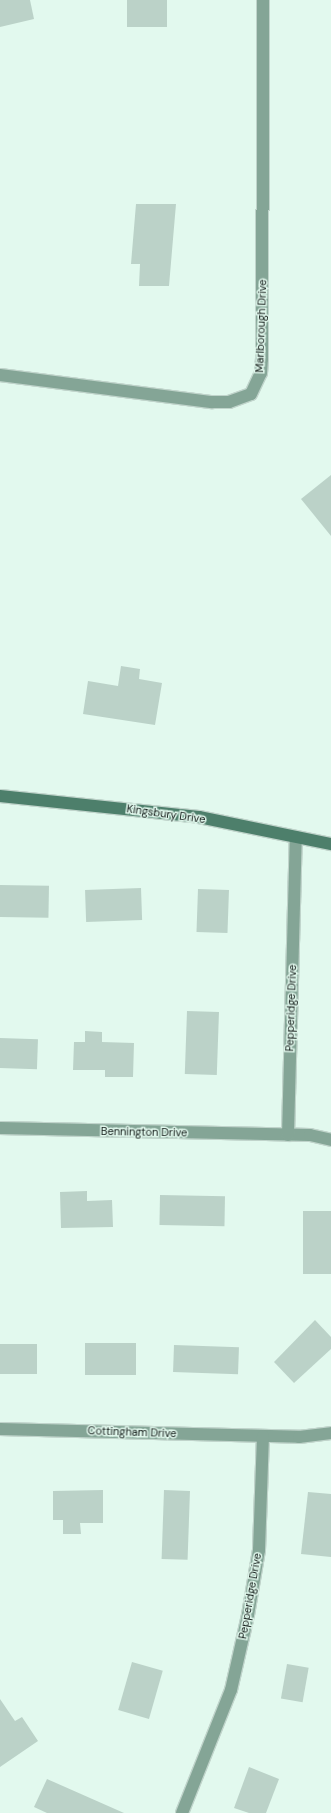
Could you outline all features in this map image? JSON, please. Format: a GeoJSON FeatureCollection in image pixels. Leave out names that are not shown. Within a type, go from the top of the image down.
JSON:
{"type":"FeatureCollection","features":[{"type":"Feature","properties":{"kind":"street","name":"Marlborough Drive"},"geometry":{"type":"LineString","coordinates":[[0,375],[212,402],[229,402],[251,394],[261,373],[262,359],[263,0]]}},
{"type":"Feature","properties":{"kind":"street","name":"Kingsbury Drive"},"geometry":{"type":"LineString","coordinates":[[0,796],[199,817],[331,844]]}},
{"type":"Feature","properties":{"kind":"street","name":"Pepperidge Drive"},"geometry":{"type":"LineString","coordinates":[[288,1135],[296,837]]}},
{"type":"Feature","properties":{"kind":"street","name":"Bennington Drive"},"geometry":{"type":"LineString","coordinates":[[0,1128],[288,1135]]}},
{"type":"Feature","properties":{"kind":"street"},"geometry":{"type":"LineString","coordinates":[[288,1135],[331,1140]]}},
{"type":"Feature","properties":{"kind":"street","name":"Cottingham Drive"},"geometry":{"type":"LineString","coordinates":[[0,1429],[263,1436]]}},
{"type":"Feature","properties":{"kind":"street"},"geometry":{"type":"LineString","coordinates":[[263,1436],[331,1434]]}},
{"type":"Feature","properties":{"kind":"street","name":"Pepperidge Drive"},"geometry":{"type":"LineString","coordinates":[[182,1813],[232,1690],[248,1615],[259,1550],[263,1436]]}},
{"type":"Feature","properties":{"kind":"building"},"geometry":{"type":"Polygon","coordinates":[[[0,0],[30,0],[34,19],[0,27],[0,0]]]}},
{"type":"Feature","properties":{"kind":"building"},"geometry":{"type":"Polygon","coordinates":[[[127,0],[167,0],[167,27],[127,27],[127,0]]]}},
{"type":"Feature","properties":{"kind":"building"},"geometry":{"type":"Polygon","coordinates":[[[136,204],[176,204],[169,286],[139,286],[140,264],[131,264],[136,204]]]}},
{"type":"Feature","properties":{"kind":"building"},"geometry":{"type":"Polygon","coordinates":[[[331,475],[331,536],[301,499],[331,475]]]}},
{"type":"Feature","properties":{"kind":"building"},"geometry":{"type":"Polygon","coordinates":[[[121,666],[140,669],[139,679],[162,683],[155,725],[83,714],[88,681],[118,686],[121,666]]]}},
{"type":"Feature","properties":{"kind":"building"},"geometry":{"type":"Polygon","coordinates":[[[0,885],[49,886],[48,918],[0,917],[0,885]]]}},
{"type":"Feature","properties":{"kind":"building"},"geometry":{"type":"Polygon","coordinates":[[[141,888],[142,920],[86,922],[85,890],[141,888]]]}},
{"type":"Feature","properties":{"kind":"building"},"geometry":{"type":"Polygon","coordinates":[[[198,889],[229,890],[227,933],[196,932],[198,889]]]}},
{"type":"Feature","properties":{"kind":"building"},"geometry":{"type":"Polygon","coordinates":[[[187,1011],[219,1012],[217,1075],[185,1074],[187,1011]]]}},
{"type":"Feature","properties":{"kind":"building"},"geometry":{"type":"Polygon","coordinates":[[[85,1031],[102,1032],[102,1042],[134,1043],[133,1077],[105,1077],[105,1070],[73,1070],[74,1042],[85,1042],[85,1031]]]}},
{"type":"Feature","properties":{"kind":"building"},"geometry":{"type":"Polygon","coordinates":[[[0,1038],[38,1039],[37,1069],[0,1068],[0,1038]]]}},
{"type":"Feature","properties":{"kind":"building"},"geometry":{"type":"Polygon","coordinates":[[[87,1191],[87,1201],[112,1200],[113,1227],[61,1228],[60,1192],[87,1191]]]}},
{"type":"Feature","properties":{"kind":"building"},"geometry":{"type":"Polygon","coordinates":[[[160,1195],[225,1196],[224,1226],[159,1225],[160,1195]]]}},
{"type":"Feature","properties":{"kind":"building"},"geometry":{"type":"Polygon","coordinates":[[[303,1211],[331,1211],[331,1274],[303,1274],[303,1211]]]}},
{"type":"Feature","properties":{"kind":"building"},"geometry":{"type":"Polygon","coordinates":[[[315,1320],[331,1337],[331,1349],[294,1383],[274,1362],[315,1320]]]}},
{"type":"Feature","properties":{"kind":"building"},"geometry":{"type":"Polygon","coordinates":[[[85,1343],[136,1343],[136,1375],[85,1375],[85,1343]]]}},
{"type":"Feature","properties":{"kind":"building"},"geometry":{"type":"Polygon","coordinates":[[[0,1344],[37,1344],[37,1374],[0,1374],[0,1344]]]}},
{"type":"Feature","properties":{"kind":"building"},"geometry":{"type":"Polygon","coordinates":[[[174,1345],[239,1347],[238,1374],[173,1372],[174,1345]]]}},
{"type":"Feature","properties":{"kind":"building"},"geometry":{"type":"Polygon","coordinates":[[[103,1490],[103,1523],[80,1523],[81,1534],[63,1534],[63,1520],[53,1520],[53,1491],[103,1490]]]}},
{"type":"Feature","properties":{"kind":"building"},"geometry":{"type":"Polygon","coordinates":[[[164,1490],[190,1491],[188,1560],[162,1559],[164,1490]]]}},
{"type":"Feature","properties":{"kind":"building"},"geometry":{"type":"Polygon","coordinates":[[[308,1492],[331,1494],[331,1557],[301,1554],[308,1492]]]}},
{"type":"Feature","properties":{"kind":"building"},"geometry":{"type":"Polygon","coordinates":[[[132,1662],[163,1671],[149,1719],[118,1710],[132,1662]]]}},
{"type":"Feature","properties":{"kind":"building"},"geometry":{"type":"Polygon","coordinates":[[[287,1664],[309,1668],[303,1702],[281,1698],[287,1664]]]}},
{"type":"Feature","properties":{"kind":"building"},"geometry":{"type":"Polygon","coordinates":[[[0,1699],[15,1721],[22,1717],[38,1741],[0,1767],[0,1699]]]}},
{"type":"Feature","properties":{"kind":"building"},"geometry":{"type":"Polygon","coordinates":[[[249,1767],[279,1779],[266,1813],[249,1813],[234,1808],[249,1767]]]}},
{"type":"Feature","properties":{"kind":"building"},"geometry":{"type":"Polygon","coordinates":[[[47,1779],[124,1813],[47,1813],[34,1807],[47,1779]]]}}]}
